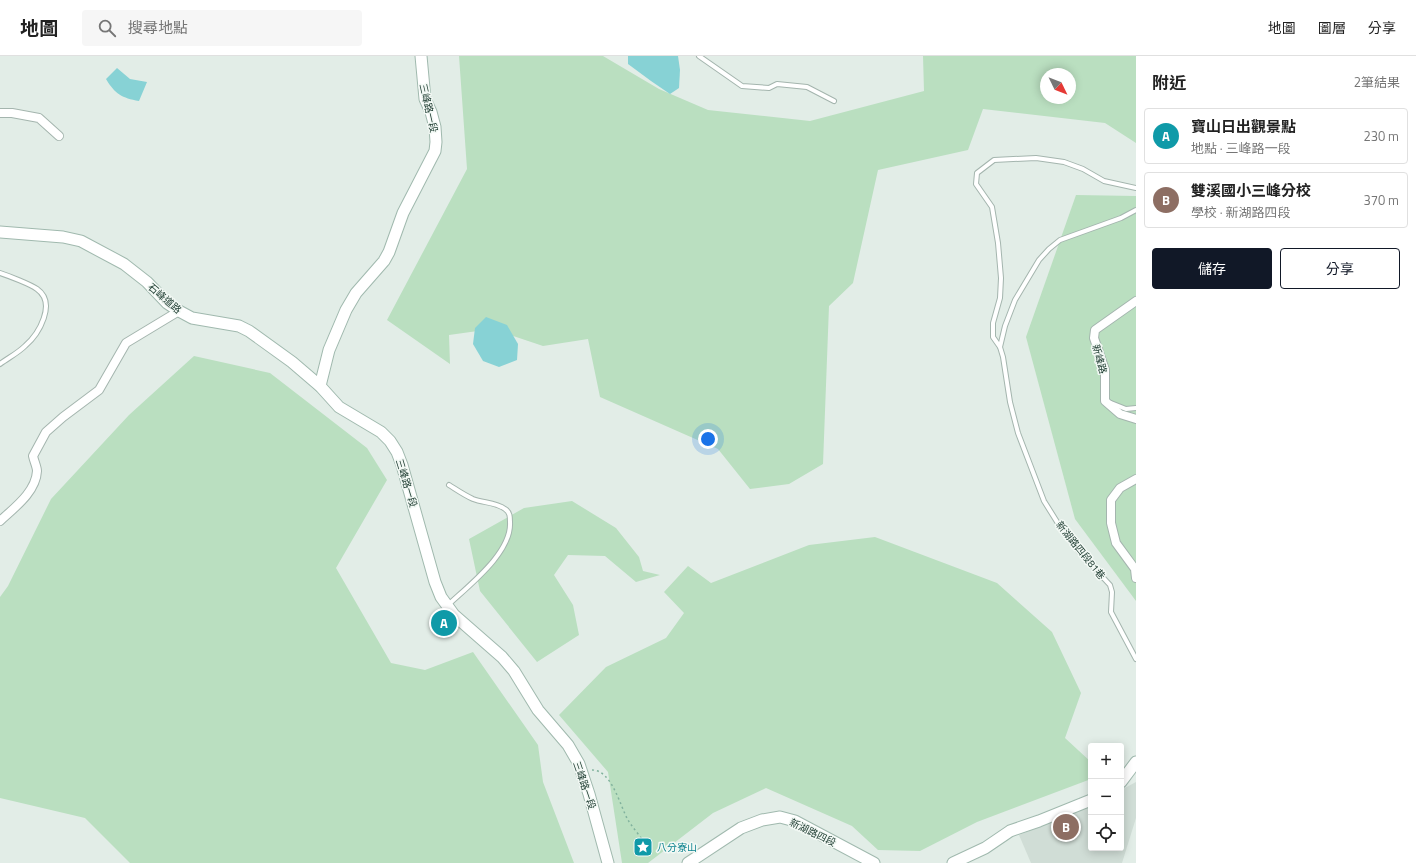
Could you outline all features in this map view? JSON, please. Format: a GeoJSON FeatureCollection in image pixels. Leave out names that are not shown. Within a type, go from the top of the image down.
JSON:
{"type":"FeatureCollection","features":[{"type":"Feature","properties":{"kind":"street","name":"三峰路一段"},"geometry":{"type":"LineString","coordinates":[[423,60],[425,99],[431,112],[435,127],[435,151],[402,213],[386,256],[356,293],[346,310],[329,350],[320,386],[339,407],[381,432],[390,441],[397,452],[435,582],[441,597],[454,616],[502,657],[514,671],[538,710],[568,745],[579,764],[608,863]]}},
{"type":"Feature","properties":{"kind":"street"},"geometry":{"type":"LineString","coordinates":[[0,113],[39,118],[59,136]]}},
{"type":"Feature","properties":{"kind":"street","name":"石峰道路"},"geometry":{"type":"LineString","coordinates":[[0,232],[63,237],[81,241],[124,264],[147,282],[167,303],[179,312],[192,318],[239,326],[261,339],[292,362],[320,386]]}},
{"type":"Feature","properties":{"kind":"street","name":"新峰路"},"geometry":{"type":"LineString","coordinates":[[1105,401],[1105,370],[1094,338],[1095,330],[1136,302]]}},
{"type":"Feature","properties":{"kind":"street"},"geometry":{"type":"LineString","coordinates":[[0,521],[23,500],[32,487],[37,471],[33,456],[46,432],[99,390],[126,343],[179,312]]}},
{"type":"Feature","properties":{"kind":"street"},"geometry":{"type":"LineString","coordinates":[[1105,401],[1120,414],[1136,419]]}},
{"type":"Feature","properties":{"kind":"street"},"geometry":{"type":"LineString","coordinates":[[1136,479],[1120,488],[1111,500],[1111,523],[1116,543],[1135,569],[1136,578]]}},
{"type":"Feature","properties":{"kind":"street"},"geometry":{"type":"LineString","coordinates":[[1123,779],[1136,762]]}},
{"type":"Feature","properties":{"kind":"street"},"geometry":{"type":"LineString","coordinates":[[953,863],[985,848],[1010,831],[1088,801]]}},
{"type":"Feature","properties":{"kind":"street","name":"新湖路四段"},"geometry":{"type":"LineString","coordinates":[[688,863],[741,828],[762,820],[780,817],[795,821],[874,863]]}},
{"type":"Feature","properties":{"kind":"lane"},"geometry":{"type":"LineString","coordinates":[[699,56],[742,86],[769,88],[777,84],[808,88],[834,101]]}},
{"type":"Feature","properties":{"kind":"lane","name":"新湖路四段81巷"},"geometry":{"type":"LineString","coordinates":[[1136,188],[1104,181],[1083,169],[1064,162],[1036,158],[994,160],[977,173],[976,184],[992,207],[998,242],[1001,278],[1000,298],[993,322],[993,337],[1000,347],[1003,357],[1010,402],[1018,432],[1044,501],[1081,554],[1110,584],[1112,592],[1111,612],[1136,659]]}},
{"type":"Feature","properties":{"kind":"lane","name":"新湖路四段81巷"},"geometry":{"type":"LineString","coordinates":[[1000,347],[1015,300],[1039,260],[1049,249],[1060,240],[1121,218],[1136,210]]}},
{"type":"Feature","properties":{"kind":"lane"},"geometry":{"type":"LineString","coordinates":[[0,273],[37,289],[44,297],[46,306],[46,312],[33,338],[26,346],[0,364]]}},
{"type":"Feature","properties":{"kind":"lane"},"geometry":{"type":"LineString","coordinates":[[1105,401],[1126,409],[1136,408]]}},
{"type":"Feature","properties":{"kind":"lane"},"geometry":{"type":"LineString","coordinates":[[447,606],[489,566],[501,552],[506,544],[510,529],[509,513],[505,509],[497,505],[473,499],[449,485]]}},
{"type":"Feature","properties":{"kind":"path"},"geometry":{"type":"LineString","coordinates":[[582,773],[593,770],[603,774],[614,789],[628,820],[645,843]]}},
{"type":"Feature","properties":{"kind":"shaded area"},"geometry":{"type":"Polygon","coordinates":[[[1136,782],[1136,818],[1122,863],[1031,863],[1019,835],[1069,815],[1088,806],[1088,851],[1124,851],[1124,788],[1136,782]]]}},
{"type":"Feature","properties":{"kind":"green space"},"geometry":{"type":"Polygon","coordinates":[[[459,56],[603,56],[659,89],[708,110],[810,121],[924,91],[923,56],[1136,56],[1136,143],[1105,123],[983,109],[968,150],[878,170],[853,283],[829,306],[823,464],[789,484],[750,489],[718,449],[600,397],[588,339],[543,346],[492,329],[449,335],[450,364],[387,320],[467,169],[459,56]]]}},
{"type":"Feature","properties":{"kind":"green space"},"geometry":{"type":"Polygon","coordinates":[[[1076,195],[1136,196],[1136,601],[1075,519],[1026,337],[1076,195]]]}},
{"type":"Feature","properties":{"kind":"green space"},"geometry":{"type":"Polygon","coordinates":[[[194,356],[270,373],[367,448],[387,480],[336,568],[391,663],[425,670],[473,652],[538,745],[543,782],[574,863],[130,863],[85,818],[0,798],[0,597],[8,586],[51,499],[129,415],[194,356]]]}},
{"type":"Feature","properties":{"kind":"green space"},"geometry":{"type":"Polygon","coordinates":[[[572,501],[616,528],[639,557],[643,571],[660,575],[636,582],[605,556],[568,555],[554,575],[573,605],[579,635],[537,662],[480,591],[469,539],[524,508],[572,501]]]}},
{"type":"Feature","properties":{"kind":"green space"},"geometry":{"type":"Polygon","coordinates":[[[875,537],[997,583],[1052,632],[1081,693],[1065,738],[1088,759],[1088,780],[977,822],[920,851],[878,850],[852,826],[766,788],[713,813],[648,863],[622,863],[608,772],[559,715],[606,667],[666,638],[684,613],[664,592],[688,566],[711,583],[809,545],[875,537]]]}},
{"type":"Feature","properties":{"kind":"water"},"geometry":{"type":"Polygon","coordinates":[[[628,56],[678,56],[680,70],[679,88],[670,94],[628,64],[628,56]]]}},
{"type":"Feature","properties":{"kind":"water"},"geometry":{"type":"Polygon","coordinates":[[[117,68],[130,79],[147,82],[139,101],[123,97],[109,84],[106,79],[117,68]]]}},
{"type":"Feature","properties":{"kind":"water"},"geometry":{"type":"Polygon","coordinates":[[[486,317],[507,325],[518,344],[517,360],[499,367],[483,361],[473,344],[475,328],[486,317]]]}},
{"type":"Feature","properties":{"kind":"place","name":"寶山日出觀景點"},"geometry":{"type":"Point","coordinates":[444,623]}},
{"type":"Feature","properties":{"kind":"place","name":"雙溪國小三峰分校"},"geometry":{"type":"Point","coordinates":[1066,827]}},
{"type":"Feature","properties":{"kind":"place","name":"八分寮山"},"geometry":{"type":"Point","coordinates":[643,847]}}]}
